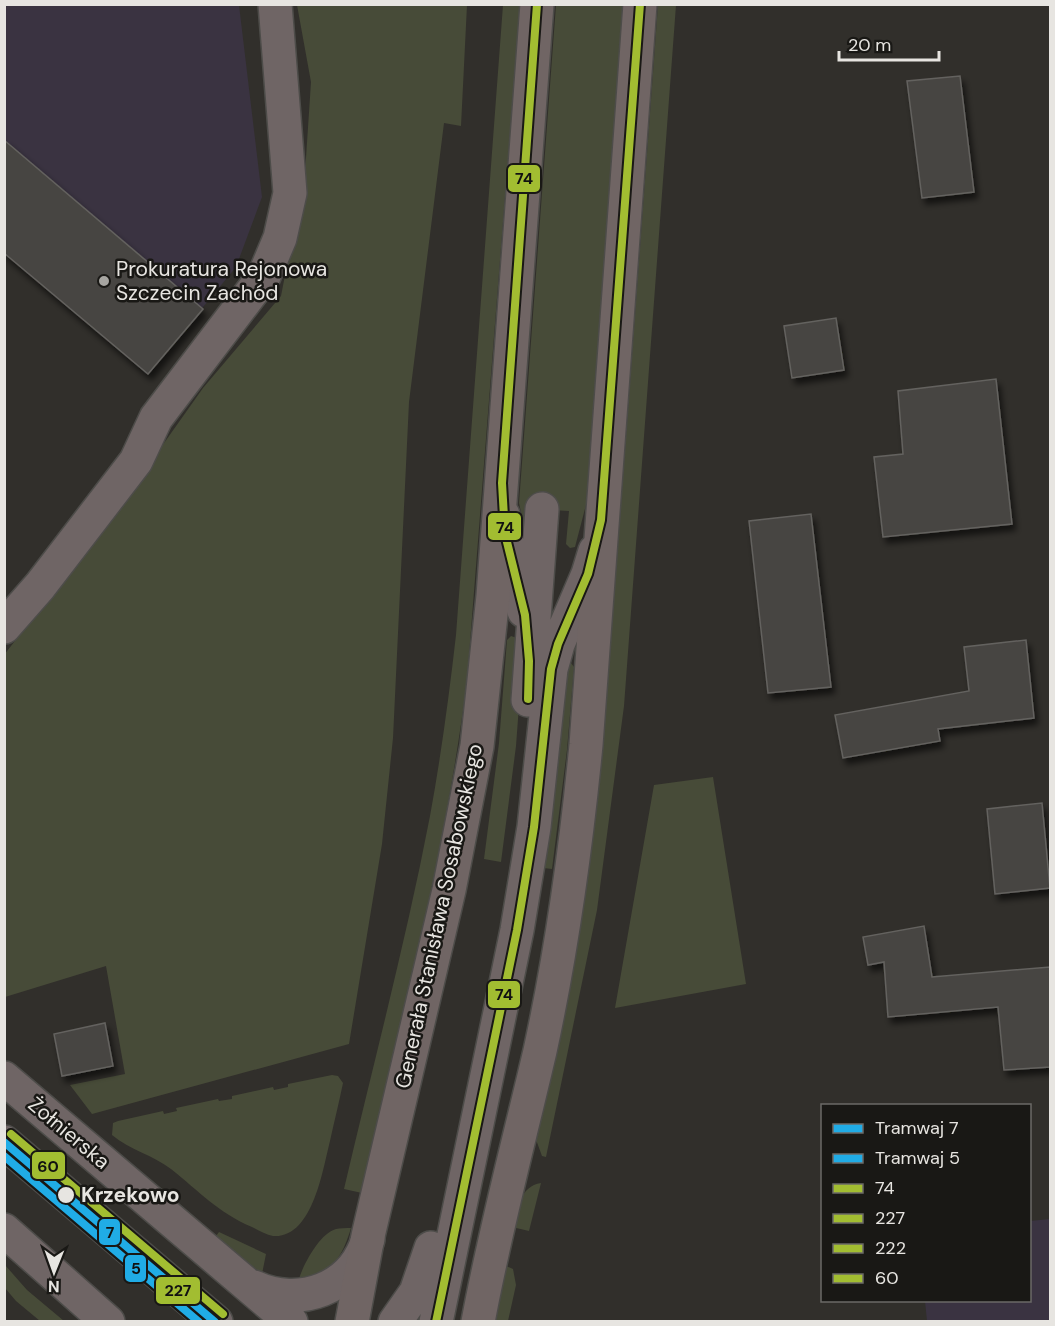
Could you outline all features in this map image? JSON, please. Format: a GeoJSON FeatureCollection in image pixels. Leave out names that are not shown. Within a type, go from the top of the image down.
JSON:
{"type":"FeatureCollection","features":[{"type":"Feature","properties":{"kind":"main road","name":"Generała Stanisława Sosabowskiego"},"geometry":{"type":"LineString","coordinates":[[352,1322],[368,1236],[447,901],[467,805],[485,686],[537,4]]}},
{"type":"Feature","properties":{"kind":"main road"},"geometry":{"type":"LineString","coordinates":[[478,1322],[540,1049],[565,918],[583,777],[640,4]]}},
{"type":"Feature","properties":{"kind":"street"},"geometry":{"type":"LineString","coordinates":[[4,627],[40,586],[136,461],[156,418],[264,276],[273,257],[280,238],[290,193],[274,4]]}},
{"type":"Feature","properties":{"kind":"street"},"geometry":{"type":"LineString","coordinates":[[502,483],[505,534],[525,615],[528,652],[538,699]]}},
{"type":"Feature","properties":{"kind":"street"},"geometry":{"type":"LineString","coordinates":[[416,1322],[502,902],[518,800],[538,699],[594,556],[603,502]]}},
{"type":"Feature","properties":{"kind":"street"},"geometry":{"type":"LineString","coordinates":[[434,1322],[443,1289],[517,930],[534,827],[538,699],[551,510]]}},
{"type":"Feature","properties":{"kind":"street","name":"Żołnierska"},"geometry":{"type":"LineString","coordinates":[[4,1078],[291,1322]]}},
{"type":"Feature","properties":{"kind":"street"},"geometry":{"type":"LineString","coordinates":[[4,1142],[216,1322]]}},
{"type":"Feature","properties":{"kind":"street"},"geometry":{"type":"LineString","coordinates":[[4,1168],[185,1322]]}},
{"type":"Feature","properties":{"kind":"street"},"geometry":{"type":"LineString","coordinates":[[4,1230],[108,1322]]}},
{"type":"Feature","properties":{"kind":"street","name":"Żołnierska"},"geometry":{"type":"LineString","coordinates":[[242,1280],[257,1289],[284,1296],[302,1296],[320,1291],[351,1269],[368,1236]]}},
{"type":"Feature","properties":{"kind":"street"},"geometry":{"type":"LineString","coordinates":[[395,1322],[416,1292],[431,1248]]}},
{"type":"Feature","properties":{"kind":"shaded area"},"geometry":{"type":"Polygon","coordinates":[[[5,5],[239,5],[262,197],[236,267],[148,374],[5,253],[5,5]]]}},
{"type":"Feature","properties":{"kind":"shaded area"},"geometry":{"type":"Polygon","coordinates":[[[1050,1219],[1050,1321],[927,1321],[925,1302],[1031,1302],[1031,1221],[1050,1219]]]}},
{"type":"Feature","properties":{"kind":"green space"},"geometry":{"type":"Polygon","coordinates":[[[297,5],[467,5],[461,126],[444,123],[409,402],[393,738],[382,844],[349,1044],[92,1114],[70,1085],[125,1074],[106,966],[5,997],[4,655],[118,508],[203,388],[281,296],[305,173],[311,82],[297,5]]]}},
{"type":"Feature","properties":{"kind":"green space"},"geometry":{"type":"Polygon","coordinates":[[[503,5],[520,5],[467,681],[458,746],[434,874],[407,1002],[362,1193],[344,1189],[421,863],[445,726],[456,635],[503,5]]]}},
{"type":"Feature","properties":{"kind":"green space"},"geometry":{"type":"Polygon","coordinates":[[[556,5],[623,5],[586,505],[575,547],[570,548],[566,544],[569,511],[535,509],[525,531],[519,503],[556,5]]]}},
{"type":"Feature","properties":{"kind":"green space"},"geometry":{"type":"Polygon","coordinates":[[[658,5],[676,5],[624,706],[597,910],[546,1157],[542,1156],[535,1137],[598,776],[606,707],[658,5]]]}},
{"type":"Feature","properties":{"kind":"green space"},"geometry":{"type":"Polygon","coordinates":[[[511,636],[517,638],[520,692],[516,746],[501,862],[484,859],[499,743],[507,640],[511,636]]]}},
{"type":"Feature","properties":{"kind":"green space"},"geometry":{"type":"Polygon","coordinates":[[[567,663],[571,663],[574,667],[567,750],[552,869],[535,867],[567,663]]]}},
{"type":"Feature","properties":{"kind":"green space"},"geometry":{"type":"Polygon","coordinates":[[[713,777],[746,984],[615,1008],[654,785],[713,777]]]}},
{"type":"Feature","properties":{"kind":"green space"},"geometry":{"type":"Polygon","coordinates":[[[332,1075],[338,1076],[343,1083],[324,1168],[307,1214],[298,1226],[287,1234],[273,1236],[265,1234],[240,1221],[209,1201],[164,1164],[126,1145],[112,1135],[113,1123],[118,1121],[163,1111],[164,1114],[177,1111],[176,1108],[218,1099],[219,1101],[232,1099],[232,1096],[273,1087],[274,1090],[288,1087],[288,1084],[332,1075]]]}},
{"type":"Feature","properties":{"kind":"green space"},"geometry":{"type":"Polygon","coordinates":[[[541,1183],[529,1231],[512,1227],[520,1200],[528,1189],[541,1183]]]}},
{"type":"Feature","properties":{"kind":"green space"},"geometry":{"type":"Polygon","coordinates":[[[351,1228],[343,1249],[334,1263],[320,1272],[299,1279],[308,1258],[324,1237],[336,1229],[351,1228]]]}},
{"type":"Feature","properties":{"kind":"green space"},"geometry":{"type":"Polygon","coordinates":[[[219,1232],[266,1254],[262,1274],[216,1236],[219,1232]]]}},
{"type":"Feature","properties":{"kind":"green space"},"geometry":{"type":"Polygon","coordinates":[[[5,1265],[27,1290],[64,1321],[40,1321],[16,1301],[5,1288],[5,1265]]]}},
{"type":"Feature","properties":{"kind":"green space"},"geometry":{"type":"Polygon","coordinates":[[[504,1265],[513,1269],[516,1285],[508,1321],[495,1322],[504,1265]]]}},
{"type":"Feature","properties":{"kind":"building"},"geometry":{"type":"Polygon","coordinates":[[[960,76],[974,192],[922,198],[907,81],[960,76]]]}},
{"type":"Feature","properties":{"kind":"building","name":"Prokuratura Rejonowa Szczecin Zachód"},"geometry":{"type":"Polygon","coordinates":[[[4,140],[203,309],[148,374],[4,253],[4,140]]]}},
{"type":"Feature","properties":{"kind":"building"},"geometry":{"type":"Polygon","coordinates":[[[836,318],[844,370],[792,378],[784,326],[836,318]]]}},
{"type":"Feature","properties":{"kind":"building"},"geometry":{"type":"Polygon","coordinates":[[[996,379],[1012,524],[883,537],[874,457],[903,454],[898,391],[996,379]]]}},
{"type":"Feature","properties":{"kind":"building"},"geometry":{"type":"Polygon","coordinates":[[[811,514],[831,687],[768,693],[749,521],[811,514]]]}},
{"type":"Feature","properties":{"kind":"building"},"geometry":{"type":"Polygon","coordinates":[[[1026,640],[1034,718],[938,729],[940,741],[843,758],[835,715],[969,691],[964,647],[1026,640]]]}},
{"type":"Feature","properties":{"kind":"building"},"geometry":{"type":"Polygon","coordinates":[[[1042,803],[1050,888],[995,894],[987,809],[1042,803]]]}},
{"type":"Feature","properties":{"kind":"building"},"geometry":{"type":"Polygon","coordinates":[[[924,926],[932,977],[1050,967],[1050,1067],[1004,1070],[998,1007],[888,1017],[884,962],[868,965],[863,937],[924,926]]]}},
{"type":"Feature","properties":{"kind":"building"},"geometry":{"type":"Polygon","coordinates":[[[105,1023],[113,1066],[62,1076],[54,1034],[105,1023]]]}},
{"type":"Feature","properties":{"kind":"tram line","name":"7"},"geometry":{"type":"LineString","coordinates":[[4,1142],[215,1322]]}},
{"type":"Feature","properties":{"kind":"tram line","name":"5"},"geometry":{"type":"LineString","coordinates":[[4,1156],[199,1322]]}},
{"type":"Feature","properties":{"kind":"transit line","name":"74"},"geometry":{"type":"LineString","coordinates":[[528,699],[529,661],[525,615],[505,534],[502,483],[537,4]]}},
{"type":"Feature","properties":{"kind":"transit line","name":"74"},"geometry":{"type":"LineString","coordinates":[[436,1322],[517,930],[534,827],[551,669],[558,644],[588,574],[601,520],[640,4]]}},
{"type":"Feature","properties":{"kind":"transit line","name":"60"},"geometry":{"type":"LineString","coordinates":[[11,1134],[223,1314]]}},
{"type":"Feature","properties":{"kind":"transit line","name":"227"},"geometry":{"type":"LineString","coordinates":[[4,1142],[215,1322]]}},
{"type":"Feature","properties":{"kind":"transit line","name":"222"},"geometry":{"type":"LineString","coordinates":[[4,1156],[199,1322]]}},
{"type":"Feature","properties":{"kind":"place","name":"Prokuratura Rejonowa Szczecin Zachód"},"geometry":{"type":"Point","coordinates":[104,281]}},
{"type":"Feature","properties":{"kind":"place","name":"Krzekowo"},"geometry":{"type":"Point","coordinates":[66,1195]}}]}
